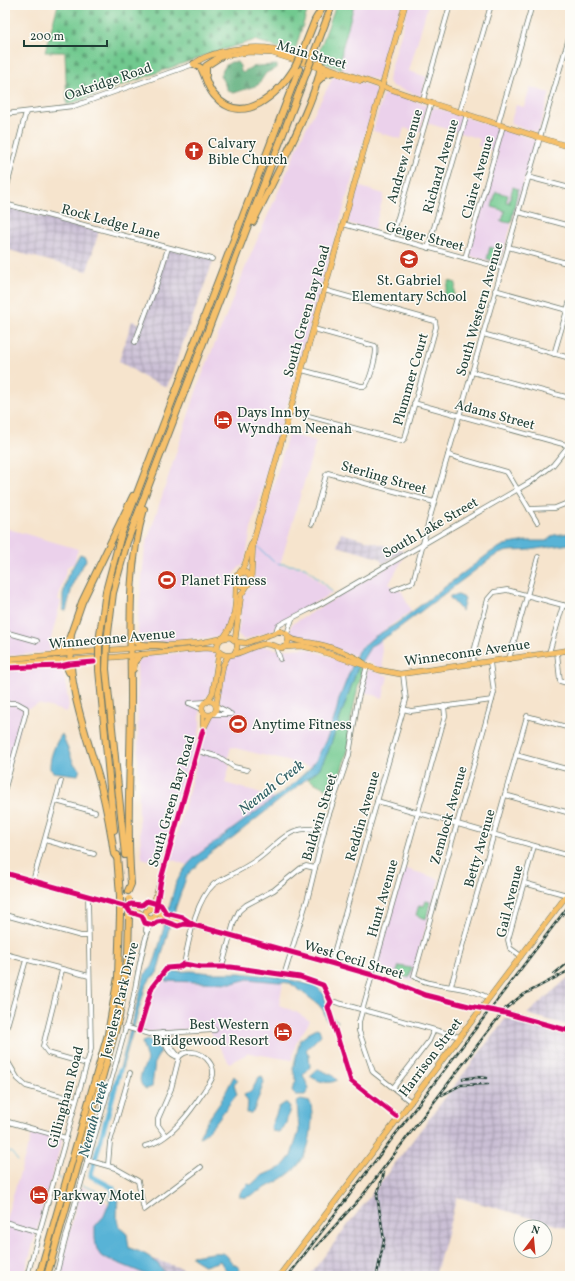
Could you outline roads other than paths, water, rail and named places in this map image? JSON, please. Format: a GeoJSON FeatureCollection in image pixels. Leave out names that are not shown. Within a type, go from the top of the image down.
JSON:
{"type":"FeatureCollection","features":[{"type":"Feature","properties":{"kind":"highway"},"geometry":{"type":"LineString","coordinates":[[39,1276],[108,1034],[118,978],[120,896],[98,670],[102,612],[111,566],[297,68],[324,5]]}},
{"type":"Feature","properties":{"kind":"highway"},"geometry":{"type":"LineString","coordinates":[[47,1276],[119,1017],[126,967],[129,899],[106,670],[107,641],[113,593],[120,565],[332,5]]}},
{"type":"Feature","properties":{"kind":"highway"},"geometry":{"type":"LineString","coordinates":[[210,88],[205,74],[206,68],[209,62],[220,57]]}},
{"type":"Feature","properties":{"kind":"highway"},"geometry":{"type":"LineString","coordinates":[[194,64],[201,68],[210,88],[218,99],[227,105],[241,108],[261,104],[274,94],[297,68]]}},
{"type":"Feature","properties":{"kind":"highway"},"geometry":{"type":"LineString","coordinates":[[307,109],[320,66]]}},
{"type":"Feature","properties":{"kind":"highway"},"geometry":{"type":"LineString","coordinates":[[247,230],[252,224],[321,78],[325,74],[333,72]]}},
{"type":"Feature","properties":{"kind":"highway"},"geometry":{"type":"LineString","coordinates":[[58,654],[66,648],[86,594],[135,491],[140,487]]}},
{"type":"Feature","properties":{"kind":"highway"},"geometry":{"type":"LineString","coordinates":[[128,891],[131,884],[128,830],[132,564],[144,502]]}},
{"type":"Feature","properties":{"kind":"highway"},"geometry":{"type":"LineString","coordinates":[[131,624],[132,636],[137,644],[165,646]]}},
{"type":"Feature","properties":{"kind":"highway"},"geometry":{"type":"LineString","coordinates":[[71,634],[71,676],[76,701],[105,802],[114,854],[117,858]]}},
{"type":"Feature","properties":{"kind":"highway"},"geometry":{"type":"LineString","coordinates":[[131,694],[133,688],[133,664],[140,655]]}},
{"type":"Feature","properties":{"kind":"highway"},"geometry":{"type":"LineString","coordinates":[[55,661],[66,665],[71,676]]}},
{"type":"Feature","properties":{"kind":"main road","name":"South Green Bay Road"},"geometry":{"type":"LineString","coordinates":[[240,572],[246,565],[249,547],[253,542],[405,5]]}},
{"type":"Feature","properties":{"kind":"main road","name":"Main Street"},"geometry":{"type":"LineString","coordinates":[[194,64],[228,50],[259,47],[279,50],[333,72],[369,82]]}},
{"type":"Feature","properties":{"kind":"main road","name":"Main Street"},"geometry":{"type":"LineString","coordinates":[[194,64],[220,57],[249,52],[272,53],[320,66],[570,147]]}},
{"type":"Feature","properties":{"kind":"main road","name":"South Green Bay Road"},"geometry":{"type":"LineString","coordinates":[[251,577],[254,548],[253,542]]}},
{"type":"Feature","properties":{"kind":"main road"},"geometry":{"type":"LineString","coordinates":[[212,715],[202,710],[213,692],[218,643],[231,627],[237,575],[240,572],[248,573],[251,577],[251,582],[246,586],[241,595],[236,641],[237,648],[223,665],[216,706]]}},
{"type":"Feature","properties":{"kind":"main road"},"geometry":{"type":"LineString","coordinates":[[236,581],[241,586],[246,586]]}},
{"type":"Feature","properties":{"kind":"main road"},"geometry":{"type":"LineString","coordinates":[[218,651],[231,655],[260,644],[268,643],[275,646],[284,647],[288,642],[287,634],[282,631],[248,643],[236,641],[230,637],[223,638]]}},
{"type":"Feature","properties":{"kind":"main road"},"geometry":{"type":"LineString","coordinates":[[275,646],[272,638],[276,632]]}},
{"type":"Feature","properties":{"kind":"main road","name":"Winneconne Avenue"},"geometry":{"type":"LineString","coordinates":[[287,634],[296,641],[321,645],[368,666],[387,672],[403,674],[570,650]]}},
{"type":"Feature","properties":{"kind":"main road","name":"Winneconne Avenue"},"geometry":{"type":"LineString","coordinates":[[5,659],[199,643],[223,638]]}},
{"type":"Feature","properties":{"kind":"main road","name":"Winneconne Avenue"},"geometry":{"type":"LineString","coordinates":[[284,647],[301,646],[354,660]]}},
{"type":"Feature","properties":{"kind":"main road","name":"Winneconne Avenue"},"geometry":{"type":"LineString","coordinates":[[5,664],[130,656],[205,648],[218,651]]}},
{"type":"Feature","properties":{"kind":"main road"},"geometry":{"type":"LineString","coordinates":[[206,702],[211,701],[216,706]]}},
{"type":"Feature","properties":{"kind":"main road","name":"South Green Bay Road"},"geometry":{"type":"LineString","coordinates":[[203,730],[216,706]]}},
{"type":"Feature","properties":{"kind":"main road","name":"South Green Bay Road"},"geometry":{"type":"LineString","coordinates":[[154,919],[160,880],[203,730],[202,710]]}},
{"type":"Feature","properties":{"kind":"main road"},"geometry":{"type":"LineString","coordinates":[[5,873],[134,909],[156,909],[167,918]]}},
{"type":"Feature","properties":{"kind":"main road"},"geometry":{"type":"LineString","coordinates":[[146,917],[146,909],[151,902],[160,880]]}},
{"type":"Feature","properties":{"kind":"main road","name":"Harrison Street"},"geometry":{"type":"LineString","coordinates":[[279,1276],[568,893]]}},
{"type":"Feature","properties":{"kind":"main road"},"geometry":{"type":"LineString","coordinates":[[134,909],[146,917],[154,919],[167,918]]}},
{"type":"Feature","properties":{"kind":"main road","name":"West Cecil Street"},"geometry":{"type":"LineString","coordinates":[[167,918],[331,963],[371,975],[420,993],[469,1006],[511,1014],[570,1031]]}},
{"type":"Feature","properties":{"kind":"street"},"geometry":{"type":"LineString","coordinates":[[423,100],[450,5]]}},
{"type":"Feature","properties":{"kind":"street"},"geometry":{"type":"LineString","coordinates":[[460,112],[490,5]]}},
{"type":"Feature","properties":{"kind":"street"},"geometry":{"type":"LineString","coordinates":[[498,124],[532,5]]}},
{"type":"Feature","properties":{"kind":"street","name":"South Western Avenue"},"geometry":{"type":"LineString","coordinates":[[394,590],[413,582],[434,502],[570,34]]}},
{"type":"Feature","properties":{"kind":"street","name":"Oakridge Road"},"geometry":{"type":"LineString","coordinates":[[5,114],[74,106],[194,64]]}},
{"type":"Feature","properties":{"kind":"street","name":"Andrew Avenue"},"geometry":{"type":"LineString","coordinates":[[392,238],[431,103]]}},
{"type":"Feature","properties":{"kind":"street"},"geometry":{"type":"LineString","coordinates":[[5,194],[26,112]]}},
{"type":"Feature","properties":{"kind":"street","name":"Richard Avenue"},"geometry":{"type":"LineString","coordinates":[[428,248],[467,114]]}},
{"type":"Feature","properties":{"kind":"street","name":"Claire Avenue"},"geometry":{"type":"LineString","coordinates":[[465,258],[503,126]]}},
{"type":"Feature","properties":{"kind":"street"},"geometry":{"type":"LineString","coordinates":[[528,177],[570,188]]}},
{"type":"Feature","properties":{"kind":"street","name":"Rock Ledge Lane"},"geometry":{"type":"LineString","coordinates":[[5,204],[212,259]]}},
{"type":"Feature","properties":{"kind":"street"},"geometry":{"type":"LineString","coordinates":[[518,212],[570,226]]}},
{"type":"Feature","properties":{"kind":"street","name":"Geiger Street"},"geometry":{"type":"LineString","coordinates":[[343,224],[502,268]]}},
{"type":"Feature","properties":{"kind":"street"},"geometry":{"type":"LineString","coordinates":[[508,247],[570,264]]}},
{"type":"Feature","properties":{"kind":"street"},"geometry":{"type":"LineString","coordinates":[[135,342],[157,283],[168,248]]}},
{"type":"Feature","properties":{"kind":"street","name":"Plummer Court"},"geometry":{"type":"LineString","coordinates":[[290,411],[401,441],[405,438],[436,328],[435,321],[324,290]]}},
{"type":"Feature","properties":{"kind":"street"},"geometry":{"type":"LineString","coordinates":[[495,290],[567,310]]}},
{"type":"Feature","properties":{"kind":"street"},"geometry":{"type":"LineString","coordinates":[[554,354],[570,300]]}},
{"type":"Feature","properties":{"kind":"street"},"geometry":{"type":"LineString","coordinates":[[302,370],[361,386],[366,384],[370,375],[377,350],[375,346],[314,328]]}},
{"type":"Feature","properties":{"kind":"street"},"geometry":{"type":"LineString","coordinates":[[483,334],[570,358]]}},
{"type":"Feature","properties":{"kind":"street"},"geometry":{"type":"LineString","coordinates":[[472,372],[570,398]]}},
{"type":"Feature","properties":{"kind":"street","name":"Adams Street"},"geometry":{"type":"LineString","coordinates":[[414,403],[570,445]]}},
{"type":"Feature","properties":{"kind":"street","name":"South Lake Street"},"geometry":{"type":"LineString","coordinates":[[286,620],[292,619],[518,489],[548,470],[570,445]]}},
{"type":"Feature","properties":{"kind":"street"},"geometry":{"type":"LineString","coordinates":[[448,455],[505,471],[518,489],[537,522]]}},
{"type":"Feature","properties":{"kind":"street","name":"Sterling Street"},"geometry":{"type":"LineString","coordinates":[[312,524],[327,473],[434,502]]}},
{"type":"Feature","properties":{"kind":"street"},"geometry":{"type":"LineString","coordinates":[[529,509],[555,508],[570,502]]}},
{"type":"Feature","properties":{"kind":"street"},"geometry":{"type":"LineString","coordinates":[[510,659],[538,557]]}},
{"type":"Feature","properties":{"kind":"street"},"geometry":{"type":"LineString","coordinates":[[474,664],[473,655],[490,597],[494,592],[504,590],[570,607]]}},
{"type":"Feature","properties":{"kind":"street"},"geometry":{"type":"LineString","coordinates":[[549,653],[563,605]]}},
{"type":"Feature","properties":{"kind":"street"},"geometry":{"type":"LineString","coordinates":[[287,634],[292,619]]}},
{"type":"Feature","properties":{"kind":"street"},"geometry":{"type":"LineString","coordinates":[[286,620],[287,634]]}},
{"type":"Feature","properties":{"kind":"street"},"geometry":{"type":"LineString","coordinates":[[276,632],[279,625],[286,620]]}},
{"type":"Feature","properties":{"kind":"street"},"geometry":{"type":"LineString","coordinates":[[5,632],[37,641]]}},
{"type":"Feature","properties":{"kind":"street"},"geometry":{"type":"LineString","coordinates":[[275,646],[280,659],[284,647]]}},
{"type":"Feature","properties":{"kind":"street"},"geometry":{"type":"LineString","coordinates":[[557,652],[560,681],[570,684]]}},
{"type":"Feature","properties":{"kind":"street","name":"Zemlock Avenue"},"geometry":{"type":"LineString","coordinates":[[450,986],[414,976],[495,692],[490,662]]}},
{"type":"Feature","properties":{"kind":"street","name":"Baldwin Street"},"geometry":{"type":"LineString","coordinates":[[285,972],[324,831],[349,755],[358,699],[368,666]]}},
{"type":"Feature","properties":{"kind":"street","name":"Reddin Avenue"},"geometry":{"type":"LineString","coordinates":[[331,963],[406,698],[403,674]]}},
{"type":"Feature","properties":{"kind":"street"},"geometry":{"type":"LineString","coordinates":[[403,709],[411,711],[492,700]]}},
{"type":"Feature","properties":{"kind":"street"},"geometry":{"type":"LineString","coordinates":[[202,710],[189,703],[206,702]]}},
{"type":"Feature","properties":{"kind":"street"},"geometry":{"type":"LineString","coordinates":[[5,703],[17,703],[26,708],[26,714],[5,786]]}},
{"type":"Feature","properties":{"kind":"street"},"geometry":{"type":"LineString","coordinates":[[212,715],[231,714],[216,706]]}},
{"type":"Feature","properties":{"kind":"street","name":"Hunt Avenue"},"geometry":{"type":"LineString","coordinates":[[411,1102],[376,1075],[372,1069],[359,1029],[371,975],[444,716],[444,706]]}},
{"type":"Feature","properties":{"kind":"street","name":"Betty Avenue"},"geometry":{"type":"LineString","coordinates":[[450,986],[527,716],[570,728]]}},
{"type":"Feature","properties":{"kind":"street"},"geometry":{"type":"LineString","coordinates":[[198,751],[219,757],[234,767],[247,770]]}},
{"type":"Feature","properties":{"kind":"street"},"geometry":{"type":"LineString","coordinates":[[516,755],[570,770]]}},
{"type":"Feature","properties":{"kind":"street"},"geometry":{"type":"LineString","coordinates":[[33,881],[61,781]]}},
{"type":"Feature","properties":{"kind":"street"},"geometry":{"type":"LineString","coordinates":[[505,795],[570,813]]}},
{"type":"Feature","properties":{"kind":"street"},"geometry":{"type":"LineString","coordinates":[[56,801],[95,812]]}},
{"type":"Feature","properties":{"kind":"street"},"geometry":{"type":"LineString","coordinates":[[377,801],[570,856]]}},
{"type":"Feature","properties":{"kind":"street"},"geometry":{"type":"LineString","coordinates":[[184,964],[202,898],[214,884],[255,861],[292,832],[308,828],[324,831]]}},
{"type":"Feature","properties":{"kind":"street"},"geometry":{"type":"LineString","coordinates":[[45,840],[94,854]]}},
{"type":"Feature","properties":{"kind":"street","name":"Gail Avenue"},"geometry":{"type":"LineString","coordinates":[[520,956],[510,948],[508,942],[534,846]]}},
{"type":"Feature","properties":{"kind":"street"},"geometry":{"type":"LineString","coordinates":[[223,964],[236,916],[246,905],[274,890],[301,868],[306,866],[315,868]]}},
{"type":"Feature","properties":{"kind":"street"},"geometry":{"type":"LineString","coordinates":[[524,883],[568,893]]}},
{"type":"Feature","properties":{"kind":"street","name":"Gillingham Road"},"geometry":{"type":"LineString","coordinates":[[27,1276],[87,1064],[91,1045],[88,896]]}},
{"type":"Feature","properties":{"kind":"street"},"geometry":{"type":"LineString","coordinates":[[5,914],[81,936],[88,936]]}},
{"type":"Feature","properties":{"kind":"street","name":"Jewelers Park Drive"},"geometry":{"type":"LineString","coordinates":[[146,917],[146,938]]}},
{"type":"Feature","properties":{"kind":"street","name":"Jewelers Park Drive"},"geometry":{"type":"LineString","coordinates":[[56,1276],[127,1027],[146,938],[154,919]]}},
{"type":"Feature","properties":{"kind":"street"},"geometry":{"type":"LineString","coordinates":[[5,954],[89,976]]}},
{"type":"Feature","properties":{"kind":"street"},"geometry":{"type":"LineString","coordinates":[[5,1034],[26,960]]}},
{"type":"Feature","properties":{"kind":"street"},"geometry":{"type":"LineString","coordinates":[[62,970],[43,1046],[50,1054],[87,1064]]}},
{"type":"Feature","properties":{"kind":"street"},"geometry":{"type":"LineString","coordinates":[[450,986],[475,991],[488,998]]}},
{"type":"Feature","properties":{"kind":"street"},"geometry":{"type":"LineString","coordinates":[[335,1002],[460,1037]]}},
{"type":"Feature","properties":{"kind":"street"},"geometry":{"type":"LineString","coordinates":[[127,1027],[149,1034],[162,1035],[214,1030]]}},
{"type":"Feature","properties":{"kind":"street"},"geometry":{"type":"LineString","coordinates":[[393,1088],[429,1041],[434,1030]]}},
{"type":"Feature","properties":{"kind":"street"},"geometry":{"type":"LineString","coordinates":[[162,1035],[162,1040],[169,1051],[175,1056],[179,1057]]}},
{"type":"Feature","properties":{"kind":"street"},"geometry":{"type":"LineString","coordinates":[[145,1146],[153,1144],[183,1122],[190,1114],[213,1075],[212,1069],[202,1054],[188,1052],[179,1057],[171,1089],[158,1119],[158,1125],[165,1135]]}},
{"type":"Feature","properties":{"kind":"street"},"geometry":{"type":"LineString","coordinates":[[5,1057],[18,1079],[26,1086],[76,1100]]}},
{"type":"Feature","properties":{"kind":"street"},"geometry":{"type":"LineString","coordinates":[[108,1165],[110,1142],[130,1073]]}},
{"type":"Feature","properties":{"kind":"street"},"geometry":{"type":"LineString","coordinates":[[5,1120],[66,1138]]}},
{"type":"Feature","properties":{"kind":"street"},"geometry":{"type":"LineString","coordinates":[[89,1160],[108,1165],[138,1181],[144,1210],[201,1167]]}},
{"type":"Feature","properties":{"kind":"street"},"geometry":{"type":"LineString","coordinates":[[5,1222],[39,1232]]}},
{"type":"Feature","properties":{"kind":"street"},"geometry":{"type":"LineString","coordinates":[[567,1276],[570,1264]]}},
{"type":"Feature","properties":{"kind":"water"},"geometry":{"type":"Polygon","coordinates":[[[570,533],[570,544],[529,550],[507,551],[498,554],[392,633],[371,646],[358,667],[328,752],[319,769],[232,838],[210,853],[187,875],[170,924],[157,973],[150,979],[145,988],[120,1076],[118,1076],[145,974],[152,967],[156,957],[175,886],[182,872],[199,854],[291,786],[311,767],[328,736],[339,699],[358,651],[374,637],[396,624],[491,552],[504,545],[526,541],[546,541],[554,535],[570,533]]]}},
{"type":"Feature","properties":{"kind":"water"},"geometry":{"type":"Polygon","coordinates":[[[80,554],[85,556],[86,560],[73,583],[66,611],[63,610],[63,595],[67,577],[80,554]]]}},
{"type":"Feature","properties":{"kind":"water"},"geometry":{"type":"Polygon","coordinates":[[[458,595],[465,598],[462,611],[450,598],[450,596],[458,595]]]}},
{"type":"Feature","properties":{"kind":"water"},"geometry":{"type":"Polygon","coordinates":[[[62,734],[74,764],[80,769],[78,775],[53,772],[50,769],[53,750],[62,734]]]}},
{"type":"Feature","properties":{"kind":"water"},"geometry":{"type":"Polygon","coordinates":[[[191,971],[240,973],[278,977],[316,986],[324,994],[330,1017],[338,1022],[333,1020],[327,1021],[323,1010],[318,1004],[290,983],[248,979],[233,983],[166,981],[162,977],[166,972],[191,971]]]}},
{"type":"Feature","properties":{"kind":"water"},"geometry":{"type":"Polygon","coordinates":[[[316,1028],[319,1029],[321,1035],[306,1050],[309,1055],[310,1067],[303,1075],[309,1089],[305,1095],[295,1095],[292,1090],[296,1081],[293,1069],[300,1040],[316,1028]]]}},
{"type":"Feature","properties":{"kind":"water"},"geometry":{"type":"Polygon","coordinates":[[[147,1040],[154,1042],[161,1051],[155,1061],[152,1087],[146,1089],[142,1086],[140,1079],[147,1060],[142,1042],[147,1040]]]}},
{"type":"Feature","properties":{"kind":"water"},"geometry":{"type":"Polygon","coordinates":[[[318,1069],[332,1075],[337,1080],[323,1082],[310,1076],[318,1069]]]}},
{"type":"Feature","properties":{"kind":"water"},"geometry":{"type":"Polygon","coordinates":[[[234,1076],[238,1080],[234,1085],[237,1095],[208,1131],[199,1137],[205,1124],[220,1103],[234,1076]]]}},
{"type":"Feature","properties":{"kind":"water"},"geometry":{"type":"Polygon","coordinates":[[[262,1076],[264,1082],[254,1110],[251,1113],[247,1113],[248,1102],[244,1095],[252,1090],[259,1077],[262,1076]]]}},
{"type":"Feature","properties":{"kind":"water"},"geometry":{"type":"Polygon","coordinates":[[[301,1100],[310,1102],[312,1116],[309,1143],[301,1162],[288,1175],[279,1180],[249,1196],[239,1196],[241,1191],[248,1184],[251,1185],[261,1176],[282,1167],[291,1156],[299,1131],[297,1102],[301,1100]]]}},
{"type":"Feature","properties":{"kind":"water"},"geometry":{"type":"Polygon","coordinates":[[[287,1103],[290,1108],[286,1123],[279,1132],[272,1131],[271,1127],[279,1107],[287,1103]]]}},
{"type":"Feature","properties":{"kind":"water"},"geometry":{"type":"Polygon","coordinates":[[[114,1191],[118,1191],[117,1219],[119,1227],[127,1234],[129,1248],[141,1252],[155,1261],[166,1276],[150,1276],[101,1256],[97,1250],[95,1226],[104,1216],[114,1191]]]}},
{"type":"Feature","properties":{"kind":"water"},"geometry":{"type":"Polygon","coordinates":[[[213,1253],[226,1255],[234,1265],[239,1267],[239,1271],[236,1274],[227,1272],[220,1261],[205,1266],[192,1258],[192,1256],[213,1253]]]}},
{"type":"Feature","properties":{"kind":"waterway"},"geometry":{"type":"LineString","coordinates":[[258,547],[275,563],[305,567],[332,592]]}},
{"type":"Feature","properties":{"kind":"waterway","name":"Neenah Creek"},"geometry":{"type":"LineString","coordinates":[[113,1198],[113,1188],[91,1176],[91,1174],[120,1070]]}},
{"type":"Feature","properties":{"kind":"waterway"},"geometry":{"type":"LineString","coordinates":[[5,1153],[11,1152],[18,1161]]}},
{"type":"Feature","properties":{"kind":"waterway"},"geometry":{"type":"LineString","coordinates":[[82,1185],[97,1191],[110,1201]]}},
{"type":"Feature","properties":{"kind":"railway"},"geometry":{"type":"LineString","coordinates":[[288,1276],[570,904]]}},
{"type":"Feature","properties":{"kind":"railway"},"geometry":{"type":"LineString","coordinates":[[554,974],[570,961]]}},
{"type":"Feature","properties":{"kind":"railway"},"geometry":{"type":"LineString","coordinates":[[314,1249],[363,1195],[505,1009],[521,996],[570,970]]}},
{"type":"Feature","properties":{"kind":"railway"},"geometry":{"type":"LineString","coordinates":[[463,1079],[476,1077],[487,1078]]}},
{"type":"Feature","properties":{"kind":"railway"},"geometry":{"type":"LineString","coordinates":[[442,1095],[461,1085],[488,1084]]}},
{"type":"Feature","properties":{"kind":"railway"},"geometry":{"type":"LineString","coordinates":[[377,1274],[384,1240],[377,1195],[384,1173]]}},
{"type":"Feature","properties":{"kind":"place","name":"Calvary Bible Church"},"geometry":{"type":"Point","coordinates":[194,151]}},
{"type":"Feature","properties":{"kind":"place","name":"St. Gabriel Elementary School"},"geometry":{"type":"Point","coordinates":[409,259]}},
{"type":"Feature","properties":{"kind":"place","name":"Days Inn by Wyndham Neenah"},"geometry":{"type":"Point","coordinates":[223,420]}},
{"type":"Feature","properties":{"kind":"place","name":"Planet Fitness"},"geometry":{"type":"Point","coordinates":[167,580]}},
{"type":"Feature","properties":{"kind":"place","name":"Anytime Fitness"},"geometry":{"type":"Point","coordinates":[238,724]}},
{"type":"Feature","properties":{"kind":"place","name":"Best Western Bridgewood Resort"},"geometry":{"type":"Point","coordinates":[283,1032]}},
{"type":"Feature","properties":{"kind":"place","name":"Parkway Motel"},"geometry":{"type":"Point","coordinates":[39,1195]}}]}
